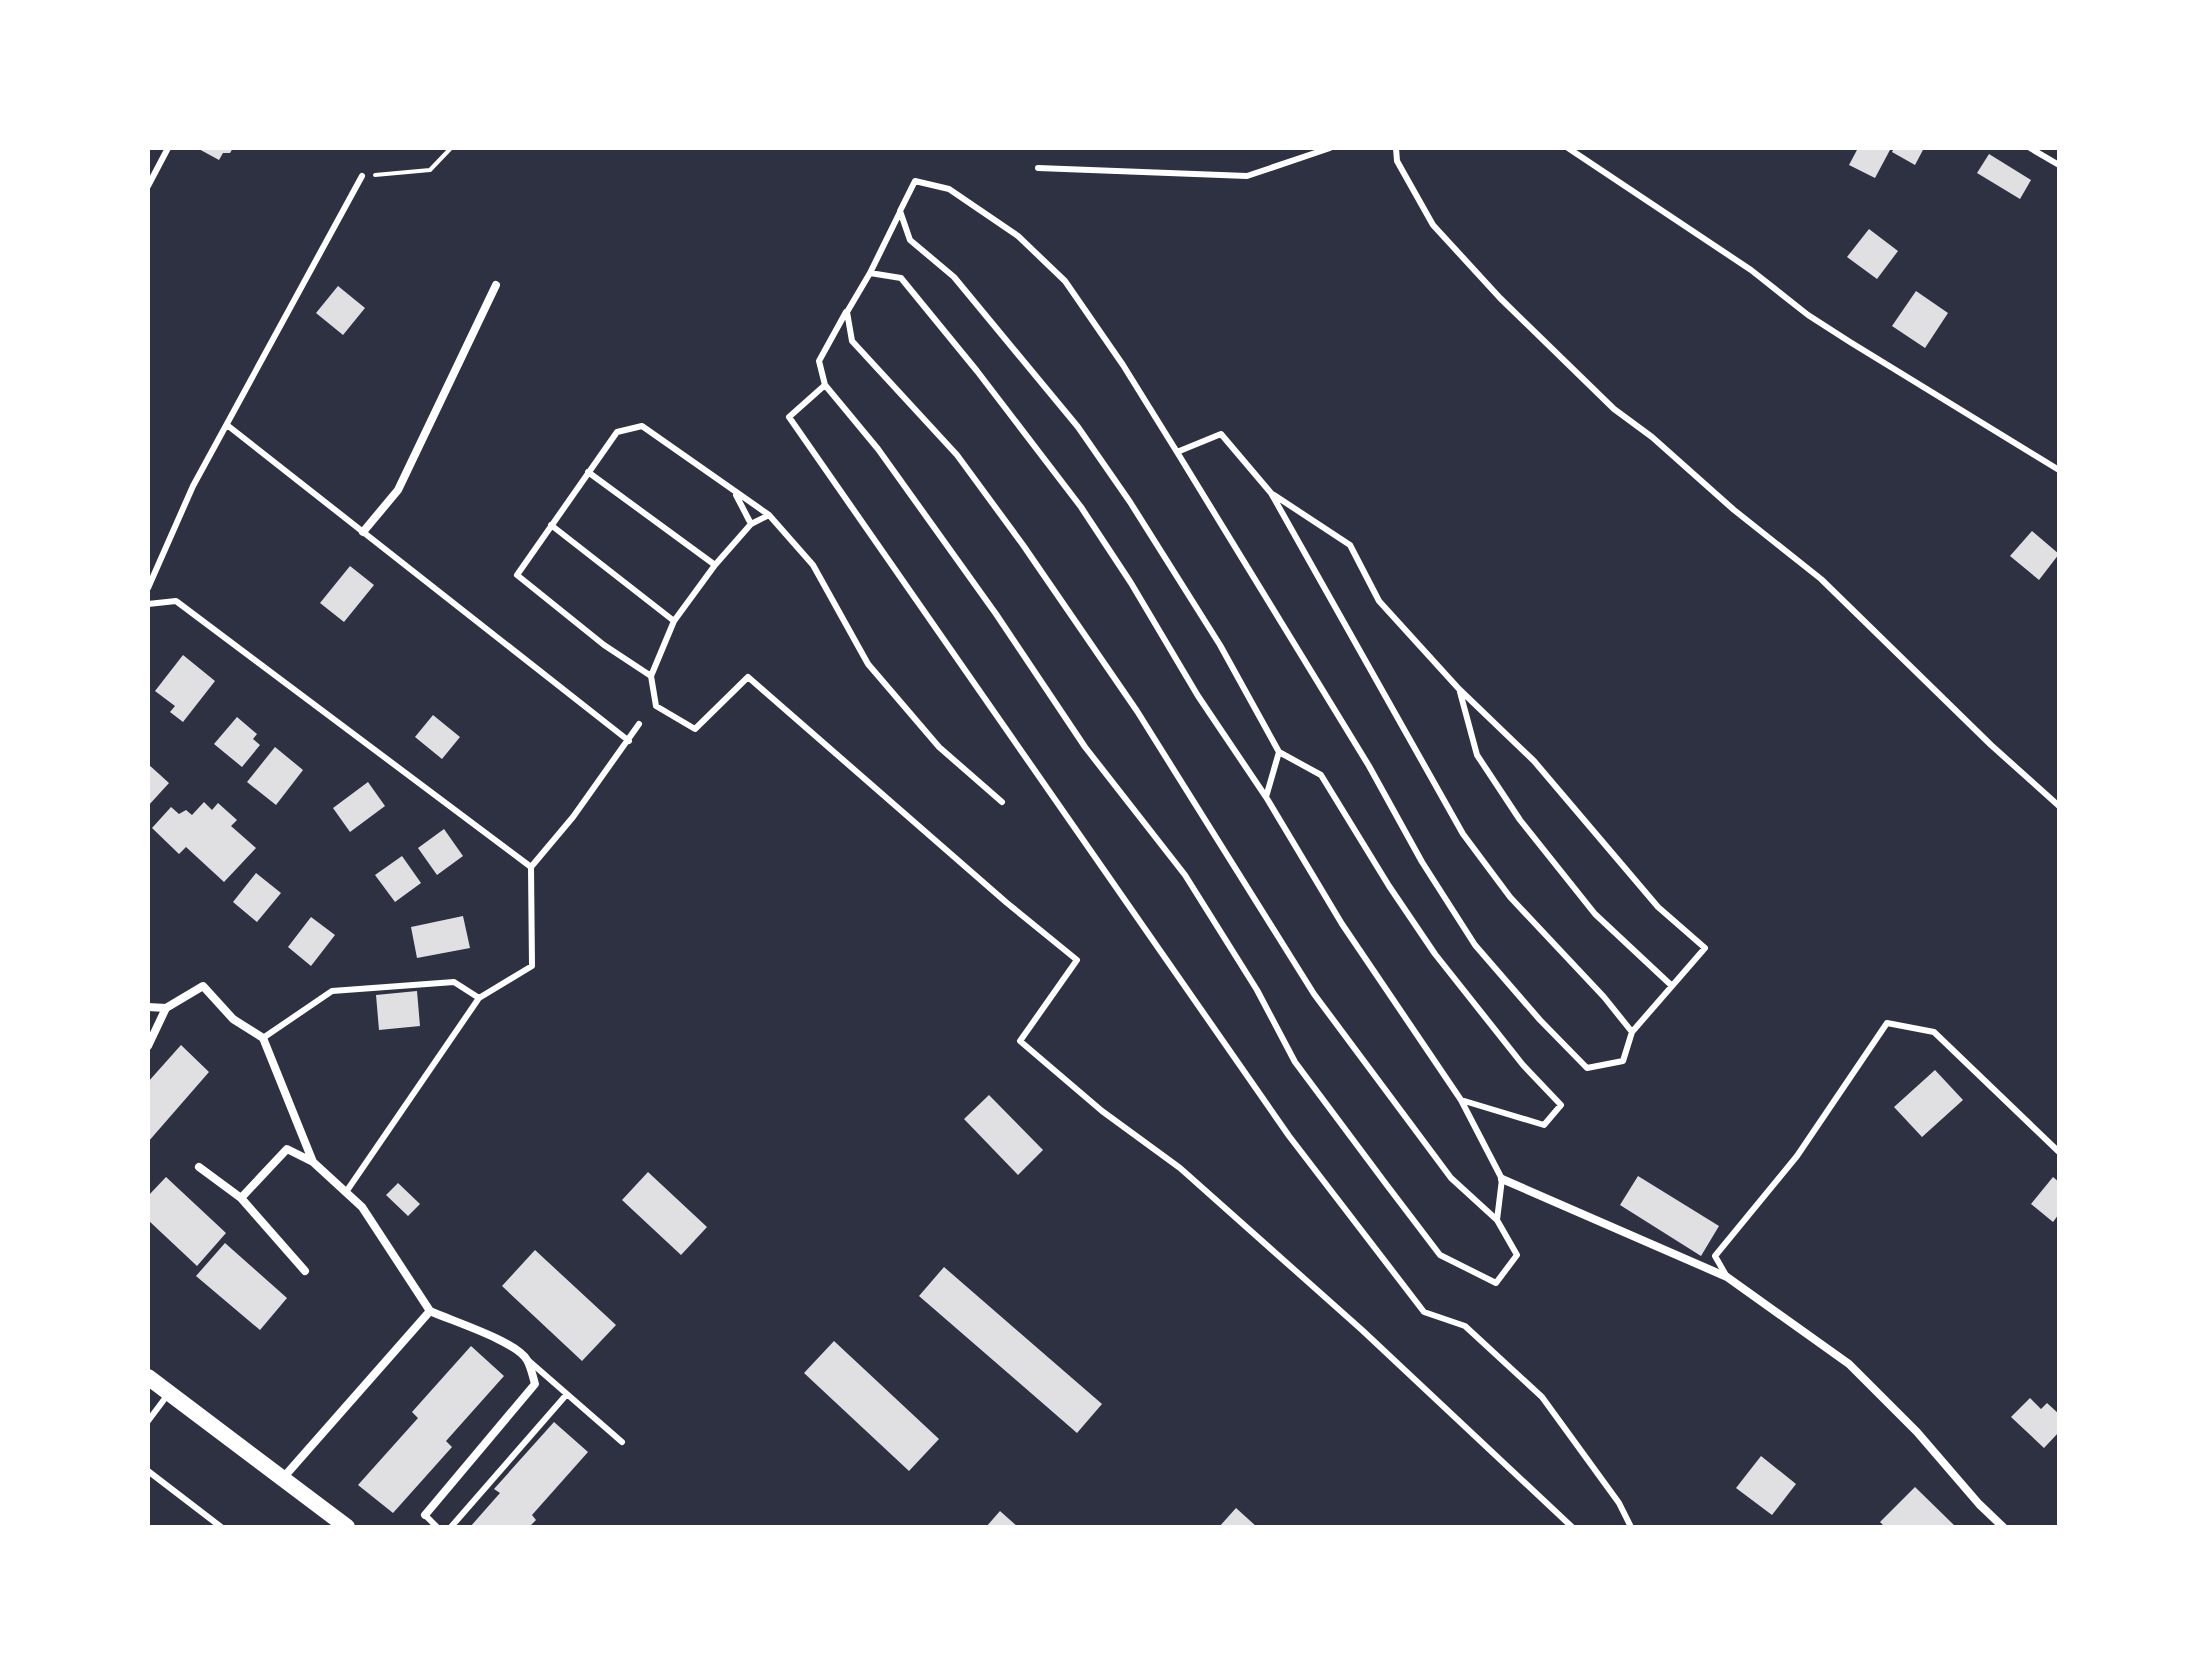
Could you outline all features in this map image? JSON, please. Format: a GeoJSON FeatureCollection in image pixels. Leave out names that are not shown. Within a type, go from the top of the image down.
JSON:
{"type":"FeatureCollection","features":[{"type":"Feature","properties":{"kind":"main road"},"geometry":{"type":"LineString","coordinates":[[148,1377],[347,1527]]}},
{"type":"Feature","properties":{"kind":"street"},"geometry":{"type":"LineString","coordinates":[[363,532],[398,490],[496,285]]}},
{"type":"Feature","properties":{"kind":"street"},"geometry":{"type":"LineString","coordinates":[[148,1007],[166,1008],[203,986],[233,1019],[263,1038],[313,1162]]}},
{"type":"Feature","properties":{"kind":"street"},"geometry":{"type":"LineString","coordinates":[[148,1046],[166,1008]]}},
{"type":"Feature","properties":{"kind":"street"},"geometry":{"type":"LineString","coordinates":[[241,1198],[287,1149],[313,1162],[362,1207],[430,1311],[506,1340],[527,1358],[535,1384],[425,1515]]}},
{"type":"Feature","properties":{"kind":"street"},"geometry":{"type":"LineString","coordinates":[[199,1167],[241,1198],[305,1271]]}},
{"type":"Feature","properties":{"kind":"street"},"geometry":{"type":"LineString","coordinates":[[1502,1179],[1727,1277],[1849,1364],[1917,1432],[2003,1527]]}},
{"type":"Feature","properties":{"kind":"street"},"geometry":{"type":"LineString","coordinates":[[283,1478],[430,1311]]}},
{"type":"Feature","properties":{"kind":"lane"},"geometry":{"type":"LineString","coordinates":[[148,186],[168,148]]}},
{"type":"Feature","properties":{"kind":"lane"},"geometry":{"type":"LineString","coordinates":[[1038,168],[1247,176],[1330,148]]}},
{"type":"Feature","properties":{"kind":"lane"},"geometry":{"type":"LineString","coordinates":[[1396,148],[1397,161],[1433,225],[1500,298],[1614,409],[1652,437],[1734,510],[1821,579],[1991,745],[2059,806]]}},
{"type":"Feature","properties":{"kind":"lane"},"geometry":{"type":"LineString","coordinates":[[1568,148],[1751,270],[1829,329],[2059,470]]}},
{"type":"Feature","properties":{"kind":"lane"},"geometry":{"type":"LineString","coordinates":[[2030,148],[2059,165]]}},
{"type":"Feature","properties":{"kind":"lane"},"geometry":{"type":"LineString","coordinates":[[148,588],[193,486],[362,176]]}},
{"type":"Feature","properties":{"kind":"lane"},"geometry":{"type":"LineString","coordinates":[[847,312],[852,341],[957,455],[1137,711],[1314,994],[1451,1178],[1497,1220],[1517,1255],[1496,1283],[1440,1255],[1295,1062],[1257,990],[1185,875],[1085,747],[878,449],[825,385],[819,361],[847,312],[870,273],[915,181],[949,189],[1018,236],[1065,281],[1123,365],[1177,452],[1369,766],[1422,862],[1475,945],[1540,1020],[1587,1068],[1623,1061],[1632,1032],[1705,948],[1658,907],[1534,761],[1459,689],[1379,601],[1350,545],[1271,493]]}},
{"type":"Feature","properties":{"kind":"lane"},"geometry":{"type":"LineString","coordinates":[[900,211],[910,240],[954,277],[1078,427],[1130,502],[1220,645],[1279,752],[1321,775],[1435,954],[1523,1065],[1561,1105],[1544,1125],[1461,1100]]}},
{"type":"Feature","properties":{"kind":"lane"},"geometry":{"type":"LineString","coordinates":[[870,273],[901,278],[1081,507],[1131,583],[1198,696],[1266,797],[1342,924],[1461,1100],[1502,1179],[1497,1220]]}},
{"type":"Feature","properties":{"kind":"lane"},"geometry":{"type":"LineString","coordinates":[[825,385],[789,417],[1289,1136],[1424,1312],[1465,1326],[1542,1397],[1619,1503],[1631,1527]]}},
{"type":"Feature","properties":{"kind":"lane"},"geometry":{"type":"LineString","coordinates":[[227,425],[629,741]]}},
{"type":"Feature","properties":{"kind":"lane"},"geometry":{"type":"LineString","coordinates":[[651,676],[604,645],[517,575],[617,432],[642,426],[769,515],[813,565],[868,664],[939,747],[1002,802]]}},
{"type":"Feature","properties":{"kind":"lane"},"geometry":{"type":"LineString","coordinates":[[1177,452],[1221,434],[1271,493],[1463,834],[1510,897],[1604,997],[1632,1032]]}},
{"type":"Feature","properties":{"kind":"lane"},"geometry":{"type":"LineString","coordinates":[[588,472],[715,565]]}},
{"type":"Feature","properties":{"kind":"lane"},"geometry":{"type":"LineString","coordinates":[[735,493],[751,524]]}},
{"type":"Feature","properties":{"kind":"lane"},"geometry":{"type":"LineString","coordinates":[[769,515],[751,524],[715,565],[674,621],[651,676],[656,706],[695,729],[748,677],[1007,903],[1077,960],[1020,1041],[1102,1111],[1180,1168],[1362,1330],[1572,1527]]}},
{"type":"Feature","properties":{"kind":"lane"},"geometry":{"type":"LineString","coordinates":[[551,525],[674,621]]}},
{"type":"Feature","properties":{"kind":"lane"},"geometry":{"type":"LineString","coordinates":[[148,604],[176,601],[531,867]]}},
{"type":"Feature","properties":{"kind":"lane"},"geometry":{"type":"LineString","coordinates":[[1459,689],[1477,755],[1520,820],[1595,914],[1672,986]]}},
{"type":"Feature","properties":{"kind":"lane"},"geometry":{"type":"LineString","coordinates":[[346,1192],[479,998],[532,966],[531,867],[573,817],[639,724]]}},
{"type":"Feature","properties":{"kind":"lane"},"geometry":{"type":"LineString","coordinates":[[1266,797],[1279,752]]}},
{"type":"Feature","properties":{"kind":"lane"},"geometry":{"type":"LineString","coordinates":[[263,1038],[332,991],[454,982],[479,998]]}},
{"type":"Feature","properties":{"kind":"lane"},"geometry":{"type":"LineString","coordinates":[[1727,1277],[1715,1256],[1797,1156],[1887,1023],[1934,1032],[2059,1152]]}},
{"type":"Feature","properties":{"kind":"lane"},"geometry":{"type":"LineString","coordinates":[[527,1358],[622,1442]]}},
{"type":"Feature","properties":{"kind":"lane"},"geometry":{"type":"LineString","coordinates":[[148,1421],[169,1393]]}},
{"type":"Feature","properties":{"kind":"lane"},"geometry":{"type":"LineString","coordinates":[[451,1527],[567,1394]]}},
{"type":"Feature","properties":{"kind":"lane"},"geometry":{"type":"LineString","coordinates":[[148,1471],[221,1527]]}},
{"type":"Feature","properties":{"kind":"lane"},"geometry":{"type":"LineString","coordinates":[[425,1515],[437,1527]]}},
{"type":"Feature","properties":{"kind":"path"},"geometry":{"type":"LineString","coordinates":[[362,176],[430,170],[451,148]]}},
{"type":"Feature","properties":{"kind":"building"},"geometry":{"type":"Polygon","coordinates":[[[197,148],[233,148],[230,153],[223,153],[219,160],[197,148]]]}},
{"type":"Feature","properties":{"kind":"building"},"geometry":{"type":"Polygon","coordinates":[[[1858,148],[1891,148],[1875,178],[1849,165],[1858,148]]]}},
{"type":"Feature","properties":{"kind":"building"},"geometry":{"type":"Polygon","coordinates":[[[1894,148],[1924,148],[1915,165],[1892,152],[1894,148]]]}},
{"type":"Feature","properties":{"kind":"building"},"geometry":{"type":"Polygon","coordinates":[[[1989,154],[2031,180],[2020,199],[1977,173],[1989,154]]]}},
{"type":"Feature","properties":{"kind":"building"},"geometry":{"type":"Polygon","coordinates":[[[1869,229],[1898,251],[1877,279],[1847,257],[1869,229]]]}},
{"type":"Feature","properties":{"kind":"building"},"geometry":{"type":"Polygon","coordinates":[[[338,286],[365,308],[343,335],[316,313],[338,286]]]}},
{"type":"Feature","properties":{"kind":"building"},"geometry":{"type":"Polygon","coordinates":[[[1916,291],[1948,313],[1925,348],[1892,326],[1916,291]]]}},
{"type":"Feature","properties":{"kind":"building"},"geometry":{"type":"Polygon","coordinates":[[[2032,531],[2059,554],[2039,580],[2010,556],[2032,531]]]}},
{"type":"Feature","properties":{"kind":"building"},"geometry":{"type":"Polygon","coordinates":[[[350,566],[374,585],[344,622],[320,603],[350,566]]]}},
{"type":"Feature","properties":{"kind":"building"},"geometry":{"type":"Polygon","coordinates":[[[183,655],[215,681],[183,722],[170,712],[175,706],[155,691],[183,655]]]}},
{"type":"Feature","properties":{"kind":"building"},"geometry":{"type":"Polygon","coordinates":[[[433,715],[460,737],[442,759],[415,737],[433,715]]]}},
{"type":"Feature","properties":{"kind":"building"},"geometry":{"type":"Polygon","coordinates":[[[237,717],[257,734],[253,739],[260,745],[242,767],[214,744],[237,717]]]}},
{"type":"Feature","properties":{"kind":"building"},"geometry":{"type":"Polygon","coordinates":[[[275,747],[303,770],[276,805],[247,782],[275,747]]]}},
{"type":"Feature","properties":{"kind":"building"},"geometry":{"type":"Polygon","coordinates":[[[148,764],[169,783],[148,806],[148,764]]]}},
{"type":"Feature","properties":{"kind":"building"},"geometry":{"type":"Polygon","coordinates":[[[368,782],[385,806],[350,832],[333,808],[368,782]]]}},
{"type":"Feature","properties":{"kind":"building"},"geometry":{"type":"Polygon","coordinates":[[[204,802],[212,810],[218,803],[237,820],[231,826],[256,848],[224,882],[186,847],[179,854],[152,828],[171,807],[179,814],[186,810],[192,815],[204,802]]]}},
{"type":"Feature","properties":{"kind":"building"},"geometry":{"type":"Polygon","coordinates":[[[444,829],[463,856],[437,875],[418,848],[444,829]]]}},
{"type":"Feature","properties":{"kind":"building"},"geometry":{"type":"Polygon","coordinates":[[[402,856],[421,883],[395,902],[375,875],[402,856]]]}},
{"type":"Feature","properties":{"kind":"building"},"geometry":{"type":"Polygon","coordinates":[[[256,873],[281,893],[257,922],[233,902],[256,873]]]}},
{"type":"Feature","properties":{"kind":"building"},"geometry":{"type":"Polygon","coordinates":[[[463,916],[470,948],[417,958],[411,927],[463,916]]]}},
{"type":"Feature","properties":{"kind":"building"},"geometry":{"type":"Polygon","coordinates":[[[311,917],[335,935],[311,966],[288,947],[311,917]]]}},
{"type":"Feature","properties":{"kind":"building"},"geometry":{"type":"Polygon","coordinates":[[[417,991],[420,1026],[379,1030],[376,995],[417,991]]]}},
{"type":"Feature","properties":{"kind":"building"},"geometry":{"type":"Polygon","coordinates":[[[181,1045],[209,1072],[148,1142],[148,1082],[181,1045]]]}},
{"type":"Feature","properties":{"kind":"building"},"geometry":{"type":"Polygon","coordinates":[[[1935,1070],[1963,1100],[1922,1137],[1894,1107],[1935,1070]]]}},
{"type":"Feature","properties":{"kind":"building"},"geometry":{"type":"Polygon","coordinates":[[[989,1095],[1043,1150],[1018,1175],[964,1119],[989,1095]]]}},
{"type":"Feature","properties":{"kind":"building"},"geometry":{"type":"Polygon","coordinates":[[[648,1172],[707,1227],[681,1255],[622,1200],[648,1172]]]}},
{"type":"Feature","properties":{"kind":"building"},"geometry":{"type":"Polygon","coordinates":[[[1638,1176],[1719,1226],[1701,1256],[1620,1205],[1638,1176]]]}},
{"type":"Feature","properties":{"kind":"building"},"geometry":{"type":"Polygon","coordinates":[[[166,1177],[226,1233],[197,1266],[148,1220],[148,1196],[166,1177]]]}},
{"type":"Feature","properties":{"kind":"building"},"geometry":{"type":"Polygon","coordinates":[[[2053,1177],[2059,1182],[2059,1214],[2053,1222],[2031,1204],[2053,1177]]]}},
{"type":"Feature","properties":{"kind":"building"},"geometry":{"type":"Polygon","coordinates":[[[398,1183],[420,1204],[408,1216],[386,1195],[398,1183]]]}},
{"type":"Feature","properties":{"kind":"building"},"geometry":{"type":"Polygon","coordinates":[[[225,1243],[287,1298],[260,1330],[196,1276],[225,1243]]]}},
{"type":"Feature","properties":{"kind":"building"},"geometry":{"type":"Polygon","coordinates":[[[535,1250],[616,1325],[582,1361],[502,1286],[535,1250]]]}},
{"type":"Feature","properties":{"kind":"building"},"geometry":{"type":"Polygon","coordinates":[[[944,1267],[1102,1404],[1077,1433],[919,1296],[944,1267]]]}},
{"type":"Feature","properties":{"kind":"building"},"geometry":{"type":"Polygon","coordinates":[[[834,1341],[939,1439],[909,1471],[804,1373],[834,1341]]]}},
{"type":"Feature","properties":{"kind":"building"},"geometry":{"type":"Polygon","coordinates":[[[471,1346],[504,1376],[446,1441],[452,1447],[393,1513],[358,1485],[418,1418],[412,1412],[471,1346]]]}},
{"type":"Feature","properties":{"kind":"building"},"geometry":{"type":"Polygon","coordinates":[[[2030,1398],[2041,1409],[2047,1403],[2059,1414],[2059,1432],[2044,1448],[2011,1417],[2030,1398]]]}},
{"type":"Feature","properties":{"kind":"building"},"geometry":{"type":"Polygon","coordinates":[[[554,1422],[588,1452],[532,1515],[536,1520],[529,1527],[470,1527],[500,1493],[494,1489],[554,1422]]]}},
{"type":"Feature","properties":{"kind":"building"},"geometry":{"type":"Polygon","coordinates":[[[1761,1456],[1796,1484],[1772,1515],[1736,1488],[1761,1456]]]}},
{"type":"Feature","properties":{"kind":"building"},"geometry":{"type":"Polygon","coordinates":[[[1915,1487],[1956,1527],[1885,1527],[1880,1522],[1915,1487]]]}},
{"type":"Feature","properties":{"kind":"building"},"geometry":{"type":"Polygon","coordinates":[[[1236,1508],[1257,1527],[1219,1527],[1236,1508]]]}},
{"type":"Feature","properties":{"kind":"building"},"geometry":{"type":"Polygon","coordinates":[[[1000,1511],[1018,1527],[986,1527],[1000,1511]]]}}]}
